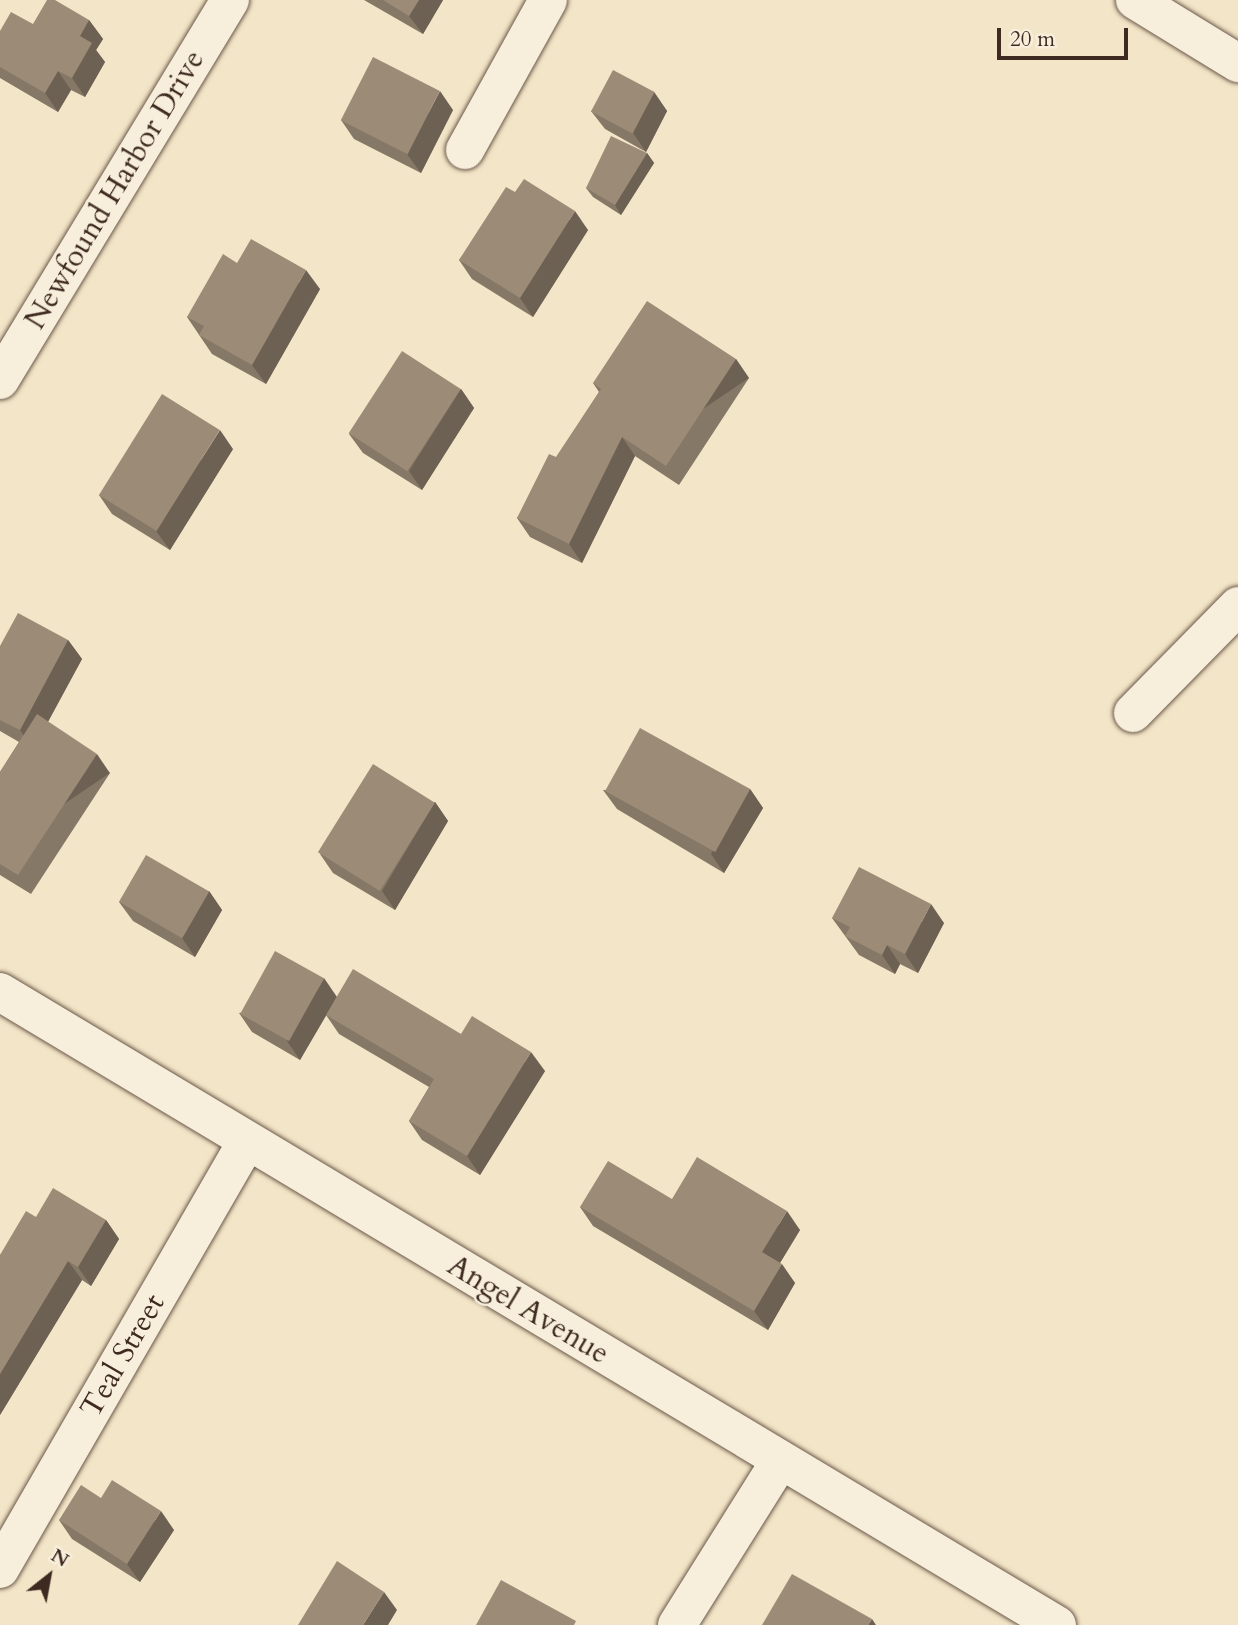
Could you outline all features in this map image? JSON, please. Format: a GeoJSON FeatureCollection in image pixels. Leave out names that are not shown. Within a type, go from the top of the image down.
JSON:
{"type":"FeatureCollection","features":[{"type":"Feature","properties":{"kind":"street","name":"Newfound Harbor Drive"},"geometry":{"type":"LineString","coordinates":[[0,380],[230,0]]}},
{"type":"Feature","properties":{"kind":"street"},"geometry":{"type":"LineString","coordinates":[[465,150],[548,0]]}},
{"type":"Feature","properties":{"kind":"street"},"geometry":{"type":"LineString","coordinates":[[1135,0],[1238,63]]}},
{"type":"Feature","properties":{"kind":"street"},"geometry":{"type":"LineString","coordinates":[[1133,713],[1238,606]]}},
{"type":"Feature","properties":{"kind":"street","name":"Angel Avenue"},"geometry":{"type":"LineString","coordinates":[[0,992],[246,1143],[1058,1625]]}},
{"type":"Feature","properties":{"kind":"street","name":"Teal Street"},"geometry":{"type":"LineString","coordinates":[[0,1569],[246,1143]]}},
{"type":"Feature","properties":{"kind":"street"},"geometry":{"type":"LineString","coordinates":[[677,1625],[780,1461]]}},
{"type":"Feature","properties":{"kind":"building"},"geometry":{"type":"Polygon","coordinates":[[[47,0],[55,0],[89,20],[80,36],[92,43],[72,78],[58,71],[45,93],[0,67],[0,31],[11,12],[33,24],[47,0]]]}},
{"type":"Feature","properties":{"kind":"building"},"geometry":{"type":"Polygon","coordinates":[[[383,0],[419,0],[409,16],[383,0]]]}},
{"type":"Feature","properties":{"kind":"building"},"geometry":{"type":"Polygon","coordinates":[[[373,57],[440,91],[408,154],[341,120],[373,57]]]}},
{"type":"Feature","properties":{"kind":"building"},"geometry":{"type":"Polygon","coordinates":[[[613,70],[654,92],[632,134],[591,111],[613,70]]]}},
{"type":"Feature","properties":{"kind":"building"},"geometry":{"type":"Polygon","coordinates":[[[611,136],[647,153],[615,205],[586,188],[611,136]]]}},
{"type":"Feature","properties":{"kind":"building"},"geometry":{"type":"Polygon","coordinates":[[[524,179],[575,211],[520,298],[459,260],[506,187],[515,192],[524,179]]]}},
{"type":"Feature","properties":{"kind":"building"},"geometry":{"type":"Polygon","coordinates":[[[251,239],[306,270],[252,365],[199,335],[204,326],[187,317],[223,254],[237,263],[251,239]]]}},
{"type":"Feature","properties":{"kind":"building"},"geometry":{"type":"Polygon","coordinates":[[[647,301],[736,359],[666,466],[622,437],[569,544],[517,518],[549,454],[556,457],[601,389],[593,383],[647,301]]]}},
{"type":"Feature","properties":{"kind":"building"},"geometry":{"type":"Polygon","coordinates":[[[402,351],[461,389],[407,471],[349,433],[402,351]]]}},
{"type":"Feature","properties":{"kind":"building"},"geometry":{"type":"Polygon","coordinates":[[[162,394],[220,430],[157,531],[99,495],[162,394]]]}},
{"type":"Feature","properties":{"kind":"building"},"geometry":{"type":"Polygon","coordinates":[[[18,613],[68,640],[20,730],[0,720],[0,646],[18,613]]]}},
{"type":"Feature","properties":{"kind":"building"},"geometry":{"type":"Polygon","coordinates":[[[37,714],[97,754],[18,875],[0,864],[0,772],[37,714]]]}},
{"type":"Feature","properties":{"kind":"building"},"geometry":{"type":"Polygon","coordinates":[[[640,728],[750,789],[715,852],[605,791],[640,728]]]}},
{"type":"Feature","properties":{"kind":"building"},"geometry":{"type":"Polygon","coordinates":[[[373,764],[435,803],[380,891],[318,852],[373,764]]]}},
{"type":"Feature","properties":{"kind":"building"},"geometry":{"type":"Polygon","coordinates":[[[146,855],[209,892],[182,938],[119,902],[146,855]]]}},
{"type":"Feature","properties":{"kind":"building"},"geometry":{"type":"Polygon","coordinates":[[[859,867],[931,904],[905,954],[887,945],[882,955],[845,936],[850,927],[832,918],[859,867]]]}},
{"type":"Feature","properties":{"kind":"building"},"geometry":{"type":"Polygon","coordinates":[[[275,951],[324,978],[289,1041],[240,1014],[275,951]]]}},
{"type":"Feature","properties":{"kind":"building"},"geometry":{"type":"Polygon","coordinates":[[[353,969],[461,1034],[472,1016],[531,1052],[467,1156],[409,1121],[434,1079],[326,1015],[353,969]]]}},
{"type":"Feature","properties":{"kind":"building"},"geometry":{"type":"Polygon","coordinates":[[[697,1157],[787,1211],[762,1252],[782,1264],[754,1311],[580,1207],[608,1161],[672,1199],[697,1157]]]}},
{"type":"Feature","properties":{"kind":"building"},"geometry":{"type":"Polygon","coordinates":[[[53,1188],[106,1220],[78,1267],[68,1261],[0,1374],[0,1255],[26,1211],[36,1217],[53,1188]]]}},
{"type":"Feature","properties":{"kind":"building"},"geometry":{"type":"Polygon","coordinates":[[[112,1480],[161,1511],[127,1564],[59,1520],[81,1485],[101,1498],[112,1480]]]}},
{"type":"Feature","properties":{"kind":"building"},"geometry":{"type":"Polygon","coordinates":[[[337,1561],[384,1592],[363,1625],[298,1625],[337,1561]]]}},
{"type":"Feature","properties":{"kind":"building"},"geometry":{"type":"Polygon","coordinates":[[[792,1574],[872,1619],[868,1625],[762,1625],[792,1574]]]}},
{"type":"Feature","properties":{"kind":"building"},"geometry":{"type":"Polygon","coordinates":[[[501,1580],[576,1621],[574,1625],[476,1625],[501,1580]]]}}]}
